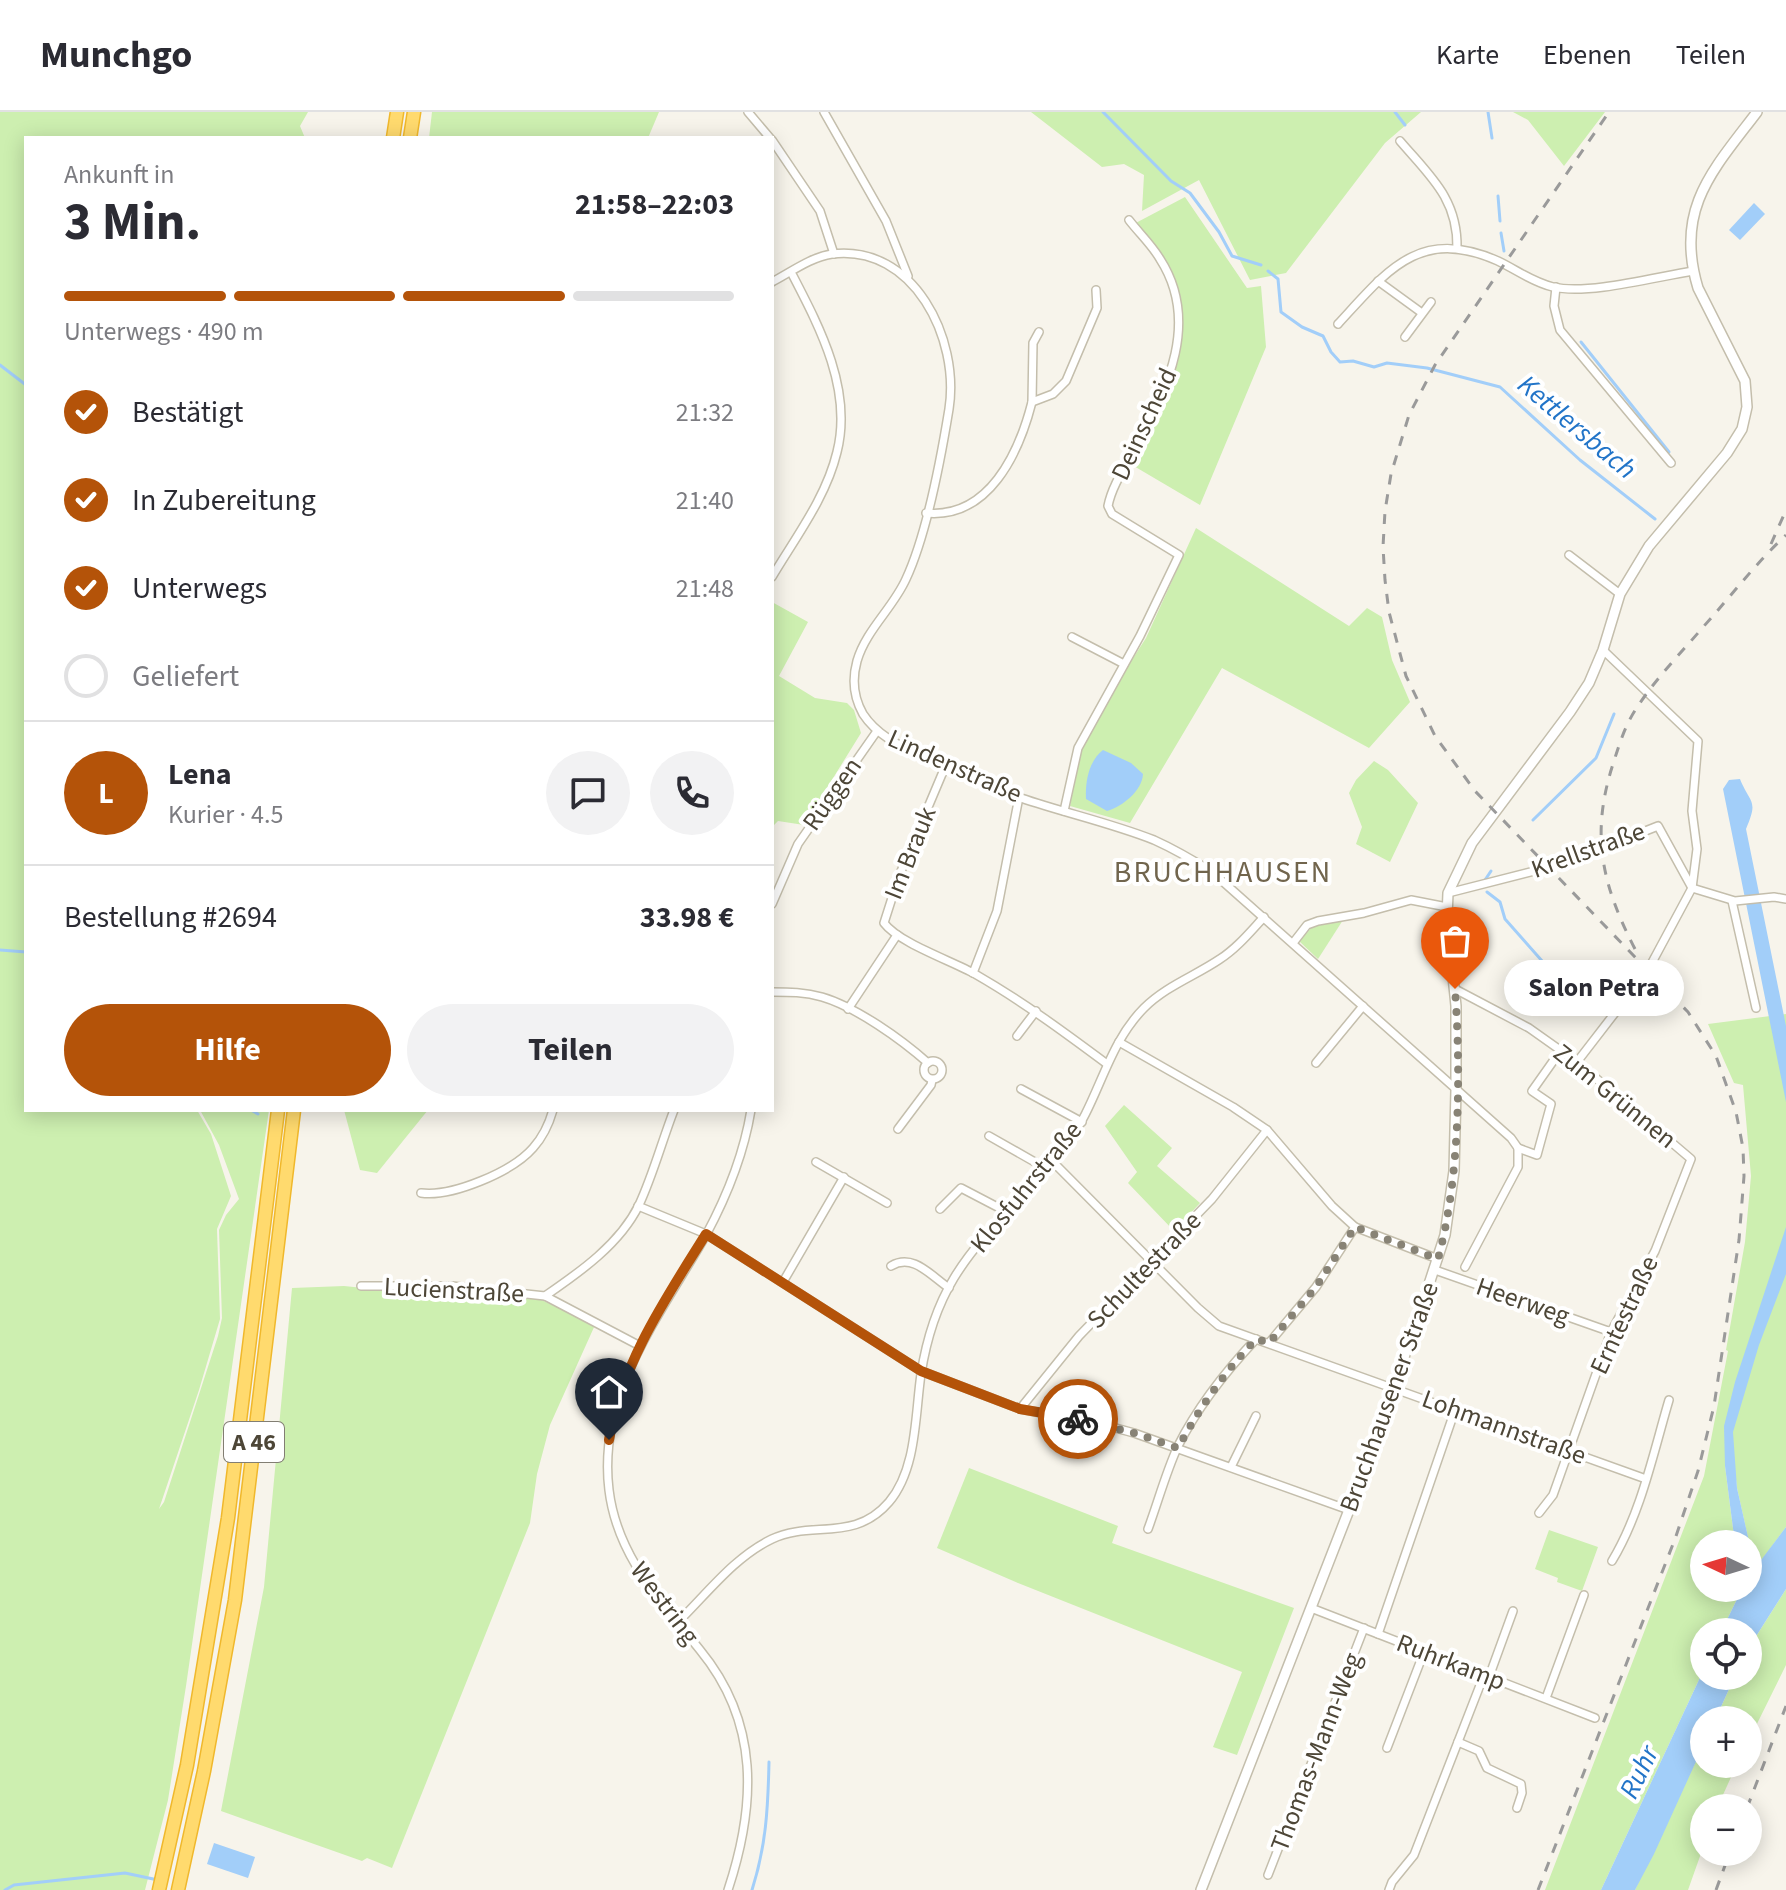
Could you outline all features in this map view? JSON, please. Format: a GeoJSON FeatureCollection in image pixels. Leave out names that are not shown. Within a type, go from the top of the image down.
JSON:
{"type":"FeatureCollection","features":[{"type":"Feature","properties":{"kind":"highway"},"geometry":{"type":"LineString","coordinates":[[393,136],[397,112]]}},
{"type":"Feature","properties":{"kind":"highway"},"geometry":{"type":"LineString","coordinates":[[410,136],[414,112]]}},
{"type":"Feature","properties":{"kind":"highway","name":"A 46"},"geometry":{"type":"LineString","coordinates":[[159,1890],[187,1765],[228,1518],[278,1112]]}},
{"type":"Feature","properties":{"kind":"highway","name":"A 46"},"geometry":{"type":"LineString","coordinates":[[178,1890],[204,1771],[235,1600],[294,1112]]}},
{"type":"Feature","properties":{"kind":"street"},"geometry":{"type":"LineString","coordinates":[[748,112],[768,136]]}},
{"type":"Feature","properties":{"kind":"street"},"geometry":{"type":"LineString","coordinates":[[824,112],[886,221],[908,278]]}},
{"type":"Feature","properties":{"kind":"street"},"geometry":{"type":"LineString","coordinates":[[1338,324],[1390,269],[1420,252],[1457,248],[1498,261],[1531,280],[1556,287],[1581,289],[1693,271],[1692,224],[1706,179],[1757,112]]}},
{"type":"Feature","properties":{"kind":"street"},"geometry":{"type":"LineString","coordinates":[[1400,141],[1447,196],[1456,221],[1457,248]]}},
{"type":"Feature","properties":{"kind":"street"},"geometry":{"type":"LineString","coordinates":[[774,144],[823,217],[834,254]]}},
{"type":"Feature","properties":{"kind":"street","name":"Deinscheid"},"geometry":{"type":"LineString","coordinates":[[1124,664],[1179,555],[1112,514],[1108,506],[1169,379],[1179,322],[1177,298],[1168,273],[1157,254],[1129,220]]}},
{"type":"Feature","properties":{"kind":"street"},"geometry":{"type":"LineString","coordinates":[[774,281],[819,258],[834,254],[875,258],[908,278]]}},
{"type":"Feature","properties":{"kind":"street","name":"Bruchhausener Straße"},"geometry":{"type":"LineString","coordinates":[[1201,1890],[1349,1510],[1438,1259],[1451,1203],[1456,1090],[1455,989],[1448,893],[1472,843],[1580,698],[1603,650],[1620,594],[1649,546],[1736,440],[1747,407],[1745,381],[1698,288],[1693,271]]}},
{"type":"Feature","properties":{"kind":"street"},"geometry":{"type":"LineString","coordinates":[[774,573],[828,477],[840,436],[833,367],[817,321],[791,272]]}},
{"type":"Feature","properties":{"kind":"street","name":"Lindenstraße"},"geometry":{"type":"LineString","coordinates":[[908,278],[928,308],[945,347],[951,391],[926,513],[905,582],[869,636],[856,664],[857,702],[877,731],[900,746],[945,767],[1019,797],[1152,840],[1212,872],[1511,1138],[1518,1148]]}},
{"type":"Feature","properties":{"kind":"street"},"geometry":{"type":"LineString","coordinates":[[1378,281],[1422,313]]}},
{"type":"Feature","properties":{"kind":"street"},"geometry":{"type":"LineString","coordinates":[[1556,287],[1554,306],[1560,330],[1671,463]]}},
{"type":"Feature","properties":{"kind":"street"},"geometry":{"type":"LineString","coordinates":[[1032,402],[1053,394],[1066,381],[1097,308],[1096,290]]}},
{"type":"Feature","properties":{"kind":"street"},"geometry":{"type":"LineString","coordinates":[[1405,337],[1431,302]]}},
{"type":"Feature","properties":{"kind":"street"},"geometry":{"type":"LineString","coordinates":[[926,513],[944,514],[960,509],[987,492],[1010,460],[1032,402],[1033,343],[1039,332]]}},
{"type":"Feature","properties":{"kind":"street"},"geometry":{"type":"LineString","coordinates":[[1569,555],[1620,594]]}},
{"type":"Feature","properties":{"kind":"street"},"geometry":{"type":"LineString","coordinates":[[1064,811],[1078,748],[1124,664],[1072,637]]}},
{"type":"Feature","properties":{"kind":"street"},"geometry":{"type":"LineString","coordinates":[[1577,1062],[1648,970],[1692,888],[1697,849],[1692,811],[1698,741],[1603,650]]}},
{"type":"Feature","properties":{"kind":"street","name":"Rüggen"},"geometry":{"type":"LineString","coordinates":[[774,898],[798,844],[877,731]]}},
{"type":"Feature","properties":{"kind":"street","name":"Im Brauk"},"geometry":{"type":"LineString","coordinates":[[945,767],[884,918],[886,927],[1036,1011],[1107,1064]]}},
{"type":"Feature","properties":{"kind":"street"},"geometry":{"type":"LineString","coordinates":[[973,973],[997,911],[1019,797]]}},
{"type":"Feature","properties":{"kind":"street","name":"Krellstraße"},"geometry":{"type":"LineString","coordinates":[[1448,893],[1562,864],[1658,826],[1692,888]]}},
{"type":"Feature","properties":{"kind":"street"},"geometry":{"type":"LineString","coordinates":[[1692,888],[1734,901],[1767,897],[1786,899]]}},
{"type":"Feature","properties":{"kind":"street"},"geometry":{"type":"LineString","coordinates":[[1293,943],[1307,925],[1318,921],[1411,900],[1447,907]]}},
{"type":"Feature","properties":{"kind":"street"},"geometry":{"type":"LineString","coordinates":[[1734,901],[1756,1008]]}},
{"type":"Feature","properties":{"kind":"street","name":"Klosfuhrstraße"},"geometry":{"type":"LineString","coordinates":[[677,1623],[732,1568],[766,1542],[790,1533],[849,1527],[871,1517],[889,1503],[900,1487],[908,1465],[928,1340],[949,1288],[970,1255],[1050,1165],[1082,1122],[1107,1064],[1130,1023],[1156,997],[1229,953],[1264,917]]}},
{"type":"Feature","properties":{"kind":"street","name":"Im Brauk"},"geometry":{"type":"LineString","coordinates":[[848,1009],[897,935]]}},
{"type":"Feature","properties":{"kind":"street","name":"Zum Grünnen"},"geometry":{"type":"LineString","coordinates":[[1455,989],[1519,1023],[1561,1050],[1691,1159]]}},
{"type":"Feature","properties":{"kind":"street"},"geometry":{"type":"LineString","coordinates":[[774,992],[821,997],[848,1009],[900,1041],[928,1063],[937,1062],[942,1069],[940,1076],[932,1080],[898,1129]]}},
{"type":"Feature","properties":{"kind":"street"},"geometry":{"type":"LineString","coordinates":[[1316,1063],[1363,1006]]}},
{"type":"Feature","properties":{"kind":"street"},"geometry":{"type":"LineString","coordinates":[[1017,1036],[1036,1011]]}},
{"type":"Feature","properties":{"kind":"street"},"geometry":{"type":"LineString","coordinates":[[1119,1042],[1267,1130],[1332,1206],[1355,1227],[1438,1259]]}},
{"type":"Feature","properties":{"kind":"street"},"geometry":{"type":"LineString","coordinates":[[1465,1267],[1518,1167],[1518,1148],[1537,1155],[1551,1104],[1532,1091],[1561,1050]]}},
{"type":"Feature","properties":{"kind":"street"},"geometry":{"type":"LineString","coordinates":[[928,1063],[924,1074],[932,1080]]}},
{"type":"Feature","properties":{"kind":"street"},"geometry":{"type":"LineString","coordinates":[[1021,1089],[1082,1122]]}},
{"type":"Feature","properties":{"kind":"street"},"geometry":{"type":"LineString","coordinates":[[421,1193],[444,1193],[516,1163],[540,1140],[552,1112]]}},
{"type":"Feature","properties":{"kind":"street","name":"Lucienstraße"},"geometry":{"type":"LineString","coordinates":[[545,1296],[615,1240],[638,1206],[673,1112]]}},
{"type":"Feature","properties":{"kind":"street"},"geometry":{"type":"LineString","coordinates":[[706,1234],[735,1171],[750,1112]]}},
{"type":"Feature","properties":{"kind":"street","name":"Schultestraße"},"geometry":{"type":"LineString","coordinates":[[1020,1409],[1079,1336],[1153,1262],[1242,1164],[1267,1130]]}},
{"type":"Feature","properties":{"kind":"street","name":"Lohmannstraße"},"geometry":{"type":"LineString","coordinates":[[989,1136],[1050,1165],[1219,1326],[1646,1479]]}},
{"type":"Feature","properties":{"kind":"street","name":"Erntestraße"},"geometry":{"type":"LineString","coordinates":[[1539,1513],[1553,1495],[1611,1332],[1655,1251],[1691,1159]]}},
{"type":"Feature","properties":{"kind":"street"},"geometry":{"type":"LineString","coordinates":[[816,1162],[887,1203]]}},
{"type":"Feature","properties":{"kind":"street"},"geometry":{"type":"LineString","coordinates":[[783,1282],[844,1177]]}},
{"type":"Feature","properties":{"kind":"street"},"geometry":{"type":"LineString","coordinates":[[940,1209],[961,1188],[1007,1212]]}},
{"type":"Feature","properties":{"kind":"street"},"geometry":{"type":"LineString","coordinates":[[638,1206],[706,1234],[921,1371],[1020,1409],[1101,1424],[1178,1448],[1349,1510]]}},
{"type":"Feature","properties":{"kind":"street"},"geometry":{"type":"LineString","coordinates":[[1269,1343],[1316,1287],[1355,1227]]}},
{"type":"Feature","properties":{"kind":"street","name":"Westring"},"geometry":{"type":"LineString","coordinates":[[706,1234],[640,1346],[623,1386],[613,1418],[608,1452],[609,1488],[620,1535],[634,1565],[709,1661],[738,1716],[748,1779],[746,1823],[728,1890]]}},
{"type":"Feature","properties":{"kind":"street"},"geometry":{"type":"LineString","coordinates":[[891,1266],[900,1260],[910,1261],[949,1288]]}},
{"type":"Feature","properties":{"kind":"street","name":"Heerweg"},"geometry":{"type":"LineString","coordinates":[[1435,1270],[1611,1332]]}},
{"type":"Feature","properties":{"kind":"street","name":"Lucienstraße"},"geometry":{"type":"LineString","coordinates":[[361,1286],[452,1286],[545,1296],[640,1346]]}},
{"type":"Feature","properties":{"kind":"street"},"geometry":{"type":"LineString","coordinates":[[1148,1529],[1178,1448],[1208,1395],[1256,1339]]}},
{"type":"Feature","properties":{"kind":"street"},"geometry":{"type":"LineString","coordinates":[[1612,1561],[1621,1547],[1646,1479],[1669,1400]]}},
{"type":"Feature","properties":{"kind":"street","name":"Thomas-Mann-Weg"},"geometry":{"type":"LineString","coordinates":[[1378,1634],[1455,1410]]}},
{"type":"Feature","properties":{"kind":"street"},"geometry":{"type":"LineString","coordinates":[[1231,1467],[1256,1416]]}},
{"type":"Feature","properties":{"kind":"street"},"geometry":{"type":"LineString","coordinates":[[1546,1698],[1584,1595]]}},
{"type":"Feature","properties":{"kind":"street","name":"Ruhrkamp"},"geometry":{"type":"LineString","coordinates":[[1311,1608],[1595,1718]]}},
{"type":"Feature","properties":{"kind":"street"},"geometry":{"type":"LineString","coordinates":[[1389,1890],[1414,1855],[1513,1611]]}},
{"type":"Feature","properties":{"kind":"street","name":"Thomas-Mann-Weg"},"geometry":{"type":"LineString","coordinates":[[1268,1875],[1364,1628]]}},
{"type":"Feature","properties":{"kind":"street"},"geometry":{"type":"LineString","coordinates":[[1387,1748],[1424,1652]]}},
{"type":"Feature","properties":{"kind":"street"},"geometry":{"type":"LineString","coordinates":[[1458,1742],[1479,1751],[1489,1769],[1521,1784],[1522,1793],[1517,1808]]}},
{"type":"Feature","properties":{"kind":"green space"},"geometry":{"type":"Polygon","coordinates":[[[0,112],[308,112],[300,126],[304,136],[24,136],[24,1112],[198,1112],[211,1134],[231,1196],[217,1229],[220,1319],[159,1509],[164,1502],[218,1336],[222,1318],[219,1230],[239,1199],[219,1145],[201,1112],[269,1112],[168,1800],[145,1890],[0,1890],[0,112]]]}},
{"type":"Feature","properties":{"kind":"green space"},"geometry":{"type":"Polygon","coordinates":[[[432,112],[659,112],[649,136],[429,136],[432,112]]]}},
{"type":"Feature","properties":{"kind":"green space"},"geometry":{"type":"Polygon","coordinates":[[[1031,112],[1421,112],[1385,143],[1286,273],[1250,280],[1199,180],[1142,211],[1144,175],[1124,164],[1102,167],[1031,112]]]}},
{"type":"Feature","properties":{"kind":"green space"},"geometry":{"type":"Polygon","coordinates":[[[1513,112],[1605,112],[1564,166],[1528,120],[1513,112]]]}},
{"type":"Feature","properties":{"kind":"green space"},"geometry":{"type":"Polygon","coordinates":[[[1185,197],[1247,288],[1261,286],[1266,347],[1200,505],[1127,462],[1167,374],[1176,328],[1175,305],[1166,273],[1130,226],[1185,197]]]}},
{"type":"Feature","properties":{"kind":"green space"},"geometry":{"type":"Polygon","coordinates":[[[1196,528],[1349,626],[1367,608],[1382,617],[1392,660],[1410,702],[1369,748],[1222,668],[1130,823],[1070,806],[1083,736],[1146,638],[1196,528]]]}},
{"type":"Feature","properties":{"kind":"green space"},"geometry":{"type":"Polygon","coordinates":[[[774,603],[808,622],[779,676],[815,698],[847,703],[854,710],[861,733],[804,825],[778,821],[774,825],[774,603]]]}},
{"type":"Feature","properties":{"kind":"green space"},"geometry":{"type":"Polygon","coordinates":[[[1374,761],[1388,770],[1418,803],[1390,862],[1356,844],[1362,827],[1349,793],[1356,780],[1374,761]]]}},
{"type":"Feature","properties":{"kind":"green space"},"geometry":{"type":"Polygon","coordinates":[[[1343,920],[1318,959],[1299,941],[1316,923],[1343,920]]]}},
{"type":"Feature","properties":{"kind":"green space"},"geometry":{"type":"Polygon","coordinates":[[[1786,1014],[1786,1527],[1762,1560],[1762,1530],[1746,1530],[1734,1462],[1725,1466],[1733,1530],[1690,1530],[1690,1602],[1736,1602],[1728,1618],[1690,1618],[1690,1690],[1694,1690],[1601,1890],[1545,1890],[1704,1476],[1728,1351],[1745,1242],[1751,1176],[1743,1085],[1734,1083],[1708,1024],[1786,1014]]]}},
{"type":"Feature","properties":{"kind":"green space"},"geometry":{"type":"Polygon","coordinates":[[[1124,1105],[1172,1148],[1157,1166],[1200,1203],[1174,1231],[1128,1183],[1137,1172],[1105,1126],[1124,1105]]]}},
{"type":"Feature","properties":{"kind":"green space"},"geometry":{"type":"Polygon","coordinates":[[[345,1112],[426,1112],[377,1173],[360,1170],[345,1112]]]}},
{"type":"Feature","properties":{"kind":"green space"},"geometry":{"type":"Polygon","coordinates":[[[344,1286],[531,1295],[595,1325],[550,1425],[537,1474],[530,1523],[392,1868],[367,1858],[362,1861],[221,1811],[264,1587],[292,1288],[344,1286]]]}},
{"type":"Feature","properties":{"kind":"green space"},"geometry":{"type":"Polygon","coordinates":[[[969,1468],[1118,1526],[1112,1543],[1294,1608],[1237,1755],[1213,1747],[1242,1672],[937,1548],[969,1468]]]}},
{"type":"Feature","properties":{"kind":"green space"},"geometry":{"type":"Polygon","coordinates":[[[1549,1530],[1598,1547],[1582,1591],[1557,1582],[1558,1578],[1535,1569],[1549,1530]]]}},
{"type":"Feature","properties":{"kind":"green space"},"geometry":{"type":"Polygon","coordinates":[[[1786,1589],[1786,1665],[1762,1714],[1762,1706],[1721,1706],[1729,1690],[1762,1690],[1762,1627],[1786,1589]]]}},
{"type":"Feature","properties":{"kind":"green space"},"geometry":{"type":"Polygon","coordinates":[[[1690,1774],[1690,1778],[1731,1778],[1723,1794],[1690,1794],[1690,1866],[1697,1866],[1688,1890],[1635,1890],[1690,1774]]]}},
{"type":"Feature","properties":{"kind":"water"},"geometry":{"type":"Polygon","coordinates":[[[1754,203],[1765,214],[1740,240],[1729,230],[1754,203]]]}},
{"type":"Feature","properties":{"kind":"water"},"geometry":{"type":"Polygon","coordinates":[[[1103,750],[1131,763],[1143,774],[1131,797],[1107,811],[1086,799],[1089,772],[1103,750]]]}},
{"type":"Feature","properties":{"kind":"water"},"geometry":{"type":"Polygon","coordinates":[[[1740,779],[1752,802],[1746,829],[1786,1026],[1786,1102],[1723,789],[1729,780],[1740,779]]]}},
{"type":"Feature","properties":{"kind":"water"},"geometry":{"type":"Polygon","coordinates":[[[1786,1227],[1786,1274],[1759,1345],[1733,1432],[1737,1488],[1746,1530],[1733,1530],[1725,1466],[1724,1426],[1735,1382],[1786,1227]]]}},
{"type":"Feature","properties":{"kind":"water"},"geometry":{"type":"Polygon","coordinates":[[[1786,1527],[1786,1589],[1762,1627],[1762,1618],[1728,1618],[1736,1602],[1762,1602],[1762,1559],[1786,1527]]]}},
{"type":"Feature","properties":{"kind":"water"},"geometry":{"type":"Polygon","coordinates":[[[1694,1690],[1729,1690],[1721,1706],[1690,1706],[1690,1775],[1635,1890],[1601,1890],[1694,1690]]]}},
{"type":"Feature","properties":{"kind":"water"},"geometry":{"type":"Polygon","coordinates":[[[214,1843],[255,1857],[248,1878],[207,1864],[214,1843]]]}},
{"type":"Feature","properties":{"kind":"waterway"},"geometry":{"type":"LineString","coordinates":[[1103,112],[1171,181],[1190,193],[1219,232],[1232,256],[1261,265]]}},
{"type":"Feature","properties":{"kind":"waterway"},"geometry":{"type":"LineString","coordinates":[[1395,112],[1405,125]]}},
{"type":"Feature","properties":{"kind":"waterway"},"geometry":{"type":"LineString","coordinates":[[1488,112],[1492,138]]}},
{"type":"Feature","properties":{"kind":"waterway"},"geometry":{"type":"LineString","coordinates":[[1498,196],[1500,221]]}},
{"type":"Feature","properties":{"kind":"waterway"},"geometry":{"type":"LineString","coordinates":[[1501,233],[1504,251]]}},
{"type":"Feature","properties":{"kind":"waterway","name":"Kettlersbach"},"geometry":{"type":"LineString","coordinates":[[1268,271],[1278,279],[1281,312],[1302,327],[1323,336],[1340,362],[1353,361],[1374,367],[1387,363],[1427,368],[1500,387],[1580,460],[1655,519]]}},
{"type":"Feature","properties":{"kind":"waterway"},"geometry":{"type":"LineString","coordinates":[[1581,342],[1669,452]]}},
{"type":"Feature","properties":{"kind":"waterway"},"geometry":{"type":"LineString","coordinates":[[0,365],[24,383]]}},
{"type":"Feature","properties":{"kind":"waterway","name":"Kettlersbach"},"geometry":{"type":"LineString","coordinates":[[1533,820],[1596,758],[1614,714]]}},
{"type":"Feature","properties":{"kind":"waterway","name":"Kettlersbach"},"geometry":{"type":"LineString","coordinates":[[1485,880],[1491,871]]}},
{"type":"Feature","properties":{"kind":"waterway","name":"Kettlersbach"},"geometry":{"type":"LineString","coordinates":[[1487,892],[1500,902],[1505,919],[1565,987],[1581,988]]}},
{"type":"Feature","properties":{"kind":"waterway"},"geometry":{"type":"LineString","coordinates":[[0,950],[24,952]]}},
{"type":"Feature","properties":{"kind":"waterway"},"geometry":{"type":"LineString","coordinates":[[254,1112],[258,1114]]}},
{"type":"Feature","properties":{"kind":"waterway"},"geometry":{"type":"LineString","coordinates":[[752,1890],[765,1827],[769,1762]]}},
{"type":"Feature","properties":{"kind":"waterway"},"geometry":{"type":"LineString","coordinates":[[5,1890],[14,1885],[125,1873],[158,1880]]}},
{"type":"Feature","properties":{"kind":"railway"},"geometry":{"type":"LineString","coordinates":[[1538,1890],[1675,1539],[1698,1471],[1714,1406],[1739,1240],[1743,1148],[1736,1112],[1716,1056],[1688,1012],[1475,791],[1435,736],[1406,676],[1389,612],[1383,547],[1391,474],[1409,415],[1435,365],[1609,112]]}},
{"type":"Feature","properties":{"kind":"railway"},"geometry":{"type":"LineString","coordinates":[[1771,544],[1786,510]]}},
{"type":"Feature","properties":{"kind":"railway"},"geometry":{"type":"LineString","coordinates":[[1635,949],[1607,879],[1601,835],[1607,787],[1621,740],[1634,712],[1653,685],[1786,535]]}},
{"type":"Feature","properties":{"kind":"railway"},"geometry":{"type":"LineString","coordinates":[[1752,1794],[1786,1706]]}},
{"type":"Feature","properties":{"kind":"railway"},"geometry":{"type":"LineString","coordinates":[[1716,1890],[1725,1866]]}},
{"type":"Feature","properties":{"kind":"way so far"},"geometry":{"type":"LineString","coordinates":[[1078,1419],[1178,1448],[1208,1395],[1231,1366],[1256,1339],[1269,1343],[1316,1287],[1355,1227],[1438,1259],[1451,1203],[1454,1171],[1455,989]]}},
{"type":"Feature","properties":{"kind":"place","name":"Salon Petra"},"geometry":{"type":"Point","coordinates":[1455,989]}},
{"type":"Feature","properties":{"kind":"district","name":"BRUCHHAUSEN"},"geometry":{"type":"Point","coordinates":[1223,872]}},
{"type":"Feature","properties":{"kind":"route"},"geometry":{"type":"LineString","coordinates":[[609,1440],[615,1410],[633,1361],[706,1234],[921,1371],[1020,1409],[1078,1419]]}},
{"type":"Feature","properties":{"kind":"water label","name":"Ruhr"},"geometry":{"type":"Point","coordinates":[1639,1772]}}]}
